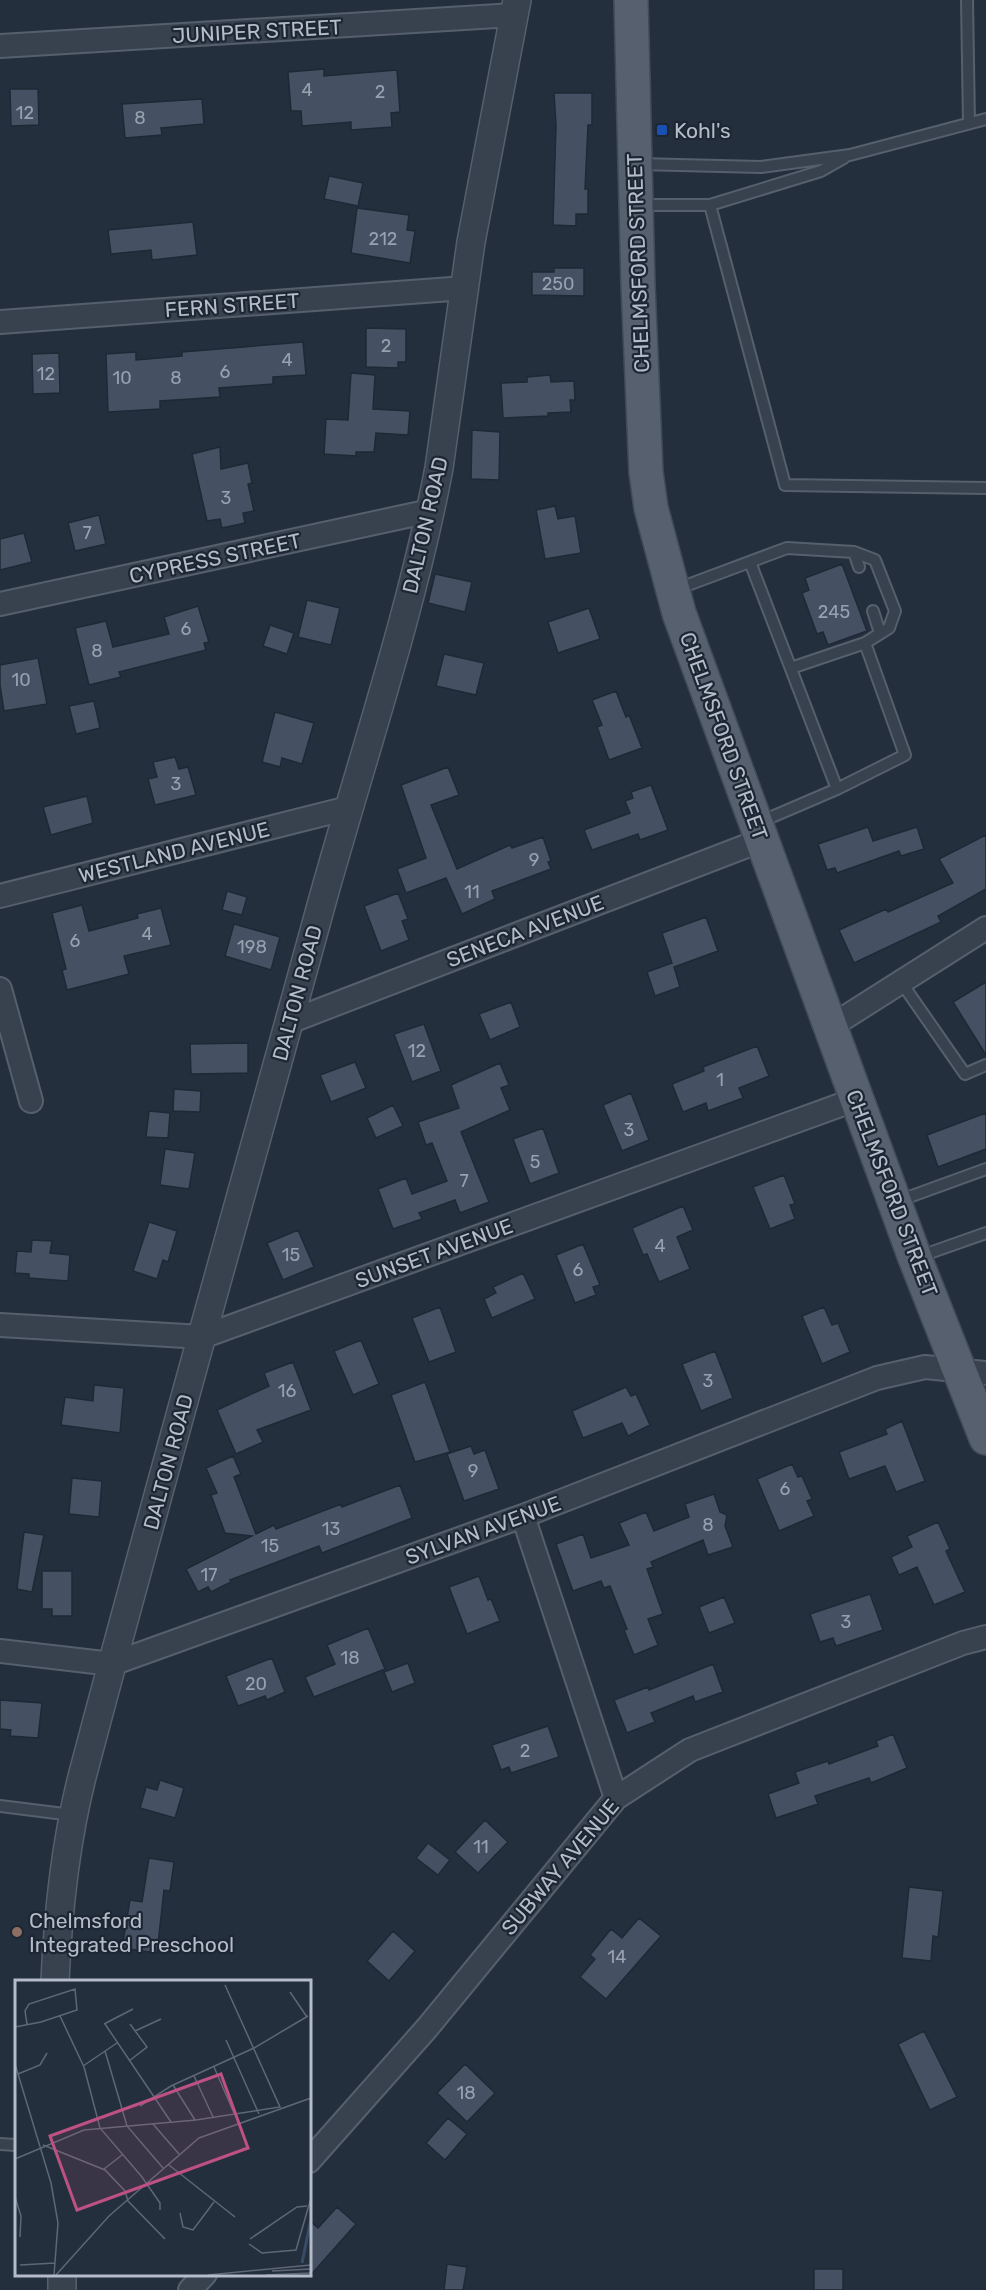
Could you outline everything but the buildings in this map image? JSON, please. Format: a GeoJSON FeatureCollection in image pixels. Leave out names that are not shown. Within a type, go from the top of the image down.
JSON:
{"type":"FeatureCollection","features":[{"type":"Feature","properties":{"kind":"main road","name":"CHELMSFORD STREET"},"geometry":{"type":"LineString","coordinates":[[631,0],[646,472],[651,508],[679,613],[915,1258],[973,1373],[986,1438]]}},
{"type":"Feature","properties":{"kind":"street","name":"JUNIPER STREET"},"geometry":{"type":"LineString","coordinates":[[0,46],[515,8]]}},
{"type":"Feature","properties":{"kind":"street","name":"DALTON ROAD"},"geometry":{"type":"LineString","coordinates":[[55,1980],[60,1899],[72,1815],[348,808],[410,596],[430,511],[440,468],[471,242],[515,8]]}},
{"type":"Feature","properties":{"kind":"street","name":"FERN STREET"},"geometry":{"type":"LineString","coordinates":[[0,322],[465,288]]}},
{"type":"Feature","properties":{"kind":"street","name":"CYPRESS STREET"},"geometry":{"type":"LineString","coordinates":[[0,604],[430,511]]}},
{"type":"Feature","properties":{"kind":"street","name":"WESTLAND AVENUE"},"geometry":{"type":"LineString","coordinates":[[0,896],[348,808]]}},
{"type":"Feature","properties":{"kind":"street","name":"SENECA AVENUE"},"geometry":{"type":"LineString","coordinates":[[289,1022],[759,832]]}},
{"type":"Feature","properties":{"kind":"street"},"geometry":{"type":"LineString","coordinates":[[830,1027],[986,928]]}},
{"type":"Feature","properties":{"kind":"street"},"geometry":{"type":"LineString","coordinates":[[0,989],[31,1101]]}},
{"type":"Feature","properties":{"kind":"street","name":"SUNSET AVENUE"},"geometry":{"type":"LineString","coordinates":[[0,1325],[202,1337],[857,1099]]}},
{"type":"Feature","properties":{"kind":"street","name":"SYLVAN AVENUE"},"geometry":{"type":"LineString","coordinates":[[0,1651],[112,1664],[523,1516],[877,1378],[925,1367],[973,1373]]}},
{"type":"Feature","properties":{"kind":"street"},"geometry":{"type":"LineString","coordinates":[[523,1516],[616,1798]]}},
{"type":"Feature","properties":{"kind":"street","name":"SUBWAY AVENUE"},"geometry":{"type":"LineString","coordinates":[[310,2160],[427,2028],[616,1798],[690,1750],[963,1643],[986,1637]]}},
{"type":"Feature","properties":{"kind":"street"},"geometry":{"type":"LineString","coordinates":[[190,2290],[204,2275]]}},
{"type":"Feature","properties":{"kind":"lane"},"geometry":{"type":"LineString","coordinates":[[967,0],[969,123]]}},
{"type":"Feature","properties":{"kind":"lane"},"geometry":{"type":"LineString","coordinates":[[635,164],[761,167],[850,155],[986,118]]}},
{"type":"Feature","properties":{"kind":"lane"},"geometry":{"type":"LineString","coordinates":[[636,206],[710,205],[821,171],[850,155]]}},
{"type":"Feature","properties":{"kind":"lane"},"geometry":{"type":"LineString","coordinates":[[710,205],[785,484],[986,488]]}},
{"type":"Feature","properties":{"kind":"lane"},"geometry":{"type":"LineString","coordinates":[[673,591],[787,548],[854,552],[875,560],[895,611],[889,628],[865,643],[791,668]]}},
{"type":"Feature","properties":{"kind":"lane"},"geometry":{"type":"LineString","coordinates":[[854,552],[859,567]]}},
{"type":"Feature","properties":{"kind":"lane"},"geometry":{"type":"LineString","coordinates":[[750,562],[837,789]]}},
{"type":"Feature","properties":{"kind":"lane"},"geometry":{"type":"LineString","coordinates":[[873,611],[880,633]]}},
{"type":"Feature","properties":{"kind":"lane"},"geometry":{"type":"LineString","coordinates":[[759,832],[905,755],[865,643]]}},
{"type":"Feature","properties":{"kind":"lane"},"geometry":{"type":"LineString","coordinates":[[901,982],[965,1074],[986,1065]]}},
{"type":"Feature","properties":{"kind":"lane"},"geometry":{"type":"LineString","coordinates":[[895,1202],[986,1169]]}},
{"type":"Feature","properties":{"kind":"lane"},"geometry":{"type":"LineString","coordinates":[[915,1258],[986,1233]]}},
{"type":"Feature","properties":{"kind":"lane"},"geometry":{"type":"LineString","coordinates":[[0,1806],[72,1815]]}},
{"type":"Feature","properties":{"kind":"lane"},"geometry":{"type":"LineString","coordinates":[[0,2144],[15,2145]]}},
{"type":"Feature","properties":{"kind":"place","name":"Kohl's"},"geometry":{"type":"Point","coordinates":[662,130]}},
{"type":"Feature","properties":{"kind":"place","name":"Chelmsford Integrated Preschool"},"geometry":{"type":"Point","coordinates":[17,1932]}}]}
